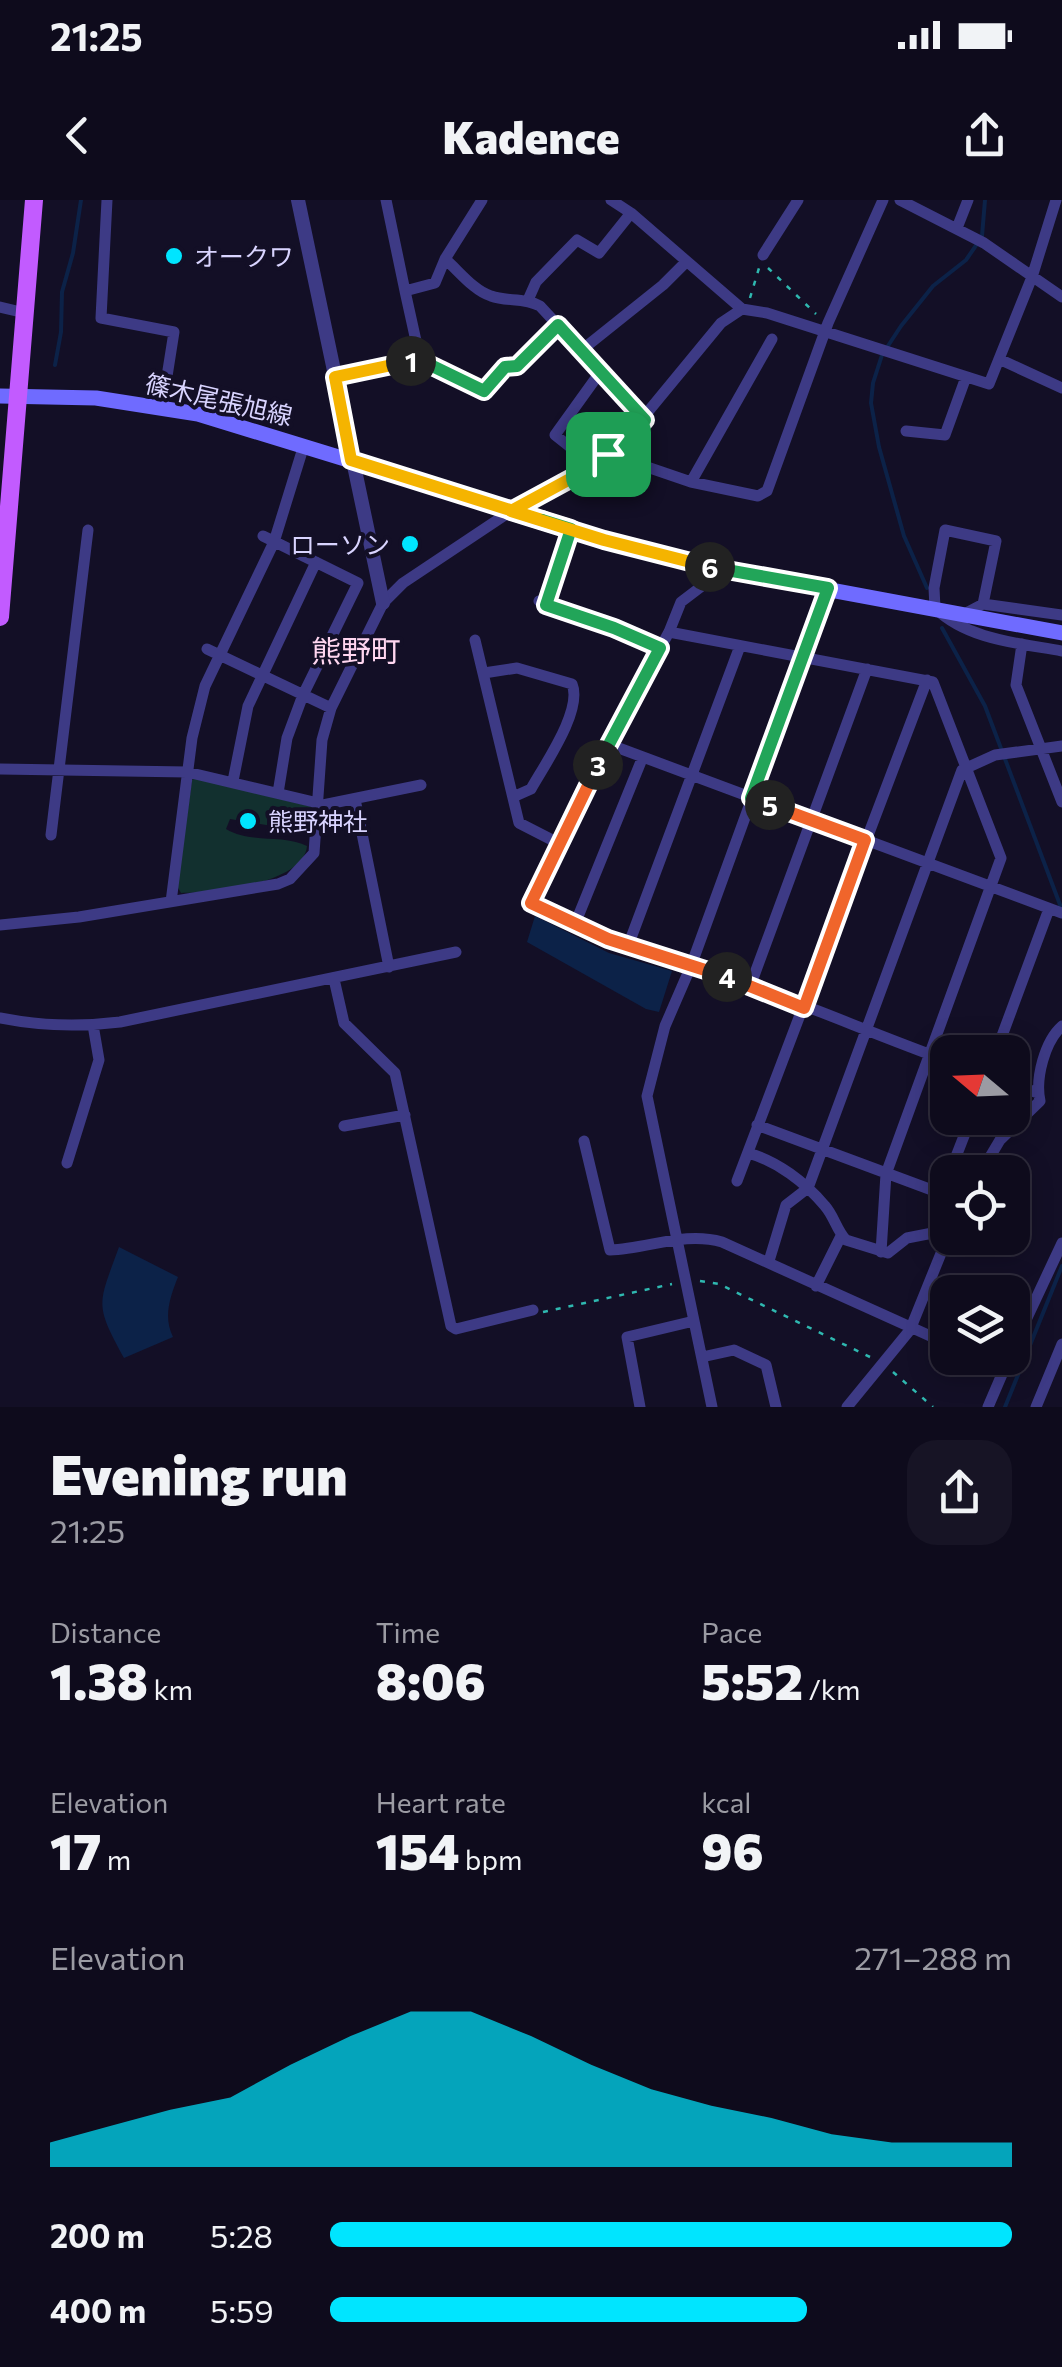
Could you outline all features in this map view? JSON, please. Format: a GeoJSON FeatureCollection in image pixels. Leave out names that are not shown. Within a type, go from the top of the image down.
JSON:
{"type":"FeatureCollection","features":[{"type":"Feature","properties":{"kind":"main road"},"geometry":{"type":"LineString","coordinates":[[0,617],[9,396],[25,313],[34,200]]}},
{"type":"Feature","properties":{"kind":"main road","name":"篠木尾張旭線"},"geometry":{"type":"LineString","coordinates":[[9,396],[96,398],[198,414],[571,529],[723,570],[1062,633]]}},
{"type":"Feature","properties":{"kind":"street"},"geometry":{"type":"LineString","coordinates":[[107,200],[101,318],[174,332],[162,408]]}},
{"type":"Feature","properties":{"kind":"street"},"geometry":{"type":"LineString","coordinates":[[298,200],[384,603]]}},
{"type":"Feature","properties":{"kind":"street"},"geometry":{"type":"LineString","coordinates":[[386,200],[420,360]]}},
{"type":"Feature","properties":{"kind":"street"},"geometry":{"type":"LineString","coordinates":[[404,291],[436,283],[445,259],[482,200]]}},
{"type":"Feature","properties":{"kind":"street"},"geometry":{"type":"LineString","coordinates":[[611,200],[744,309],[826,327],[885,351],[989,384],[1032,277],[1056,200]]}},
{"type":"Feature","properties":{"kind":"street"},"geometry":{"type":"LineString","coordinates":[[763,255],[798,200]]}},
{"type":"Feature","properties":{"kind":"street"},"geometry":{"type":"LineString","coordinates":[[608,454],[691,482],[758,496],[767,491],[826,327],[883,200]]}},
{"type":"Feature","properties":{"kind":"street"},"geometry":{"type":"LineString","coordinates":[[900,200],[980,240],[1062,296]]}},
{"type":"Feature","properties":{"kind":"street"},"geometry":{"type":"LineString","coordinates":[[957,228],[968,200]]}},
{"type":"Feature","properties":{"kind":"street"},"geometry":{"type":"LineString","coordinates":[[528,300],[536,282],[577,240],[600,254],[631,213]]}},
{"type":"Feature","properties":{"kind":"street"},"geometry":{"type":"LineString","coordinates":[[445,259],[483,293],[528,300],[583,349],[645,420]]}},
{"type":"Feature","properties":{"kind":"street"},"geometry":{"type":"LineString","coordinates":[[583,349],[686,262]]}},
{"type":"Feature","properties":{"kind":"street"},"geometry":{"type":"LineString","coordinates":[[0,307],[25,313]]}},
{"type":"Feature","properties":{"kind":"street"},"geometry":{"type":"LineString","coordinates":[[0,925],[78,917],[290,879],[314,853],[322,740],[331,708],[384,603],[403,583],[511,511],[594,466],[645,420],[720,324],[744,309]]}},
{"type":"Feature","properties":{"kind":"street"},"geometry":{"type":"LineString","coordinates":[[335,377],[420,360],[484,391],[505,367],[517,366],[558,325]]}},
{"type":"Feature","properties":{"kind":"street"},"geometry":{"type":"LineString","coordinates":[[691,482],[772,340]]}},
{"type":"Feature","properties":{"kind":"street"},"geometry":{"type":"LineString","coordinates":[[999,359],[1062,388]]}},
{"type":"Feature","properties":{"kind":"street"},"geometry":{"type":"LineString","coordinates":[[594,466],[554,434],[601,371]]}},
{"type":"Feature","properties":{"kind":"street"},"geometry":{"type":"LineString","coordinates":[[906,431],[945,435],[966,377]]}},
{"type":"Feature","properties":{"kind":"street"},"geometry":{"type":"LineString","coordinates":[[171,902],[188,772],[212,652],[269,539],[304,444]]}},
{"type":"Feature","properties":{"kind":"street"},"geometry":{"type":"LineString","coordinates":[[571,529],[543,603],[660,648]]}},
{"type":"Feature","properties":{"kind":"street"},"geometry":{"type":"LineString","coordinates":[[51,835],[88,530]]}},
{"type":"Feature","properties":{"kind":"street"},"geometry":{"type":"LineString","coordinates":[[984,604],[996,541],[945,530],[934,588],[935,608],[950,623],[993,638],[1062,651]]}},
{"type":"Feature","properties":{"kind":"street"},"geometry":{"type":"LineString","coordinates":[[269,539],[358,584],[303,696],[287,738],[278,793]]}},
{"type":"Feature","properties":{"kind":"street"},"geometry":{"type":"LineString","coordinates":[[233,781],[248,706],[316,562]]}},
{"type":"Feature","properties":{"kind":"street"},"geometry":{"type":"LineString","coordinates":[[723,570],[681,602],[531,903],[628,946],[751,984],[804,1008],[930,1054],[886,1174],[880,1252]]}},
{"type":"Feature","properties":{"kind":"street"},"geometry":{"type":"LineString","coordinates":[[712,1407],[647,1096],[665,1026],[828,588]]}},
{"type":"Feature","properties":{"kind":"street"},"geometry":{"type":"LineString","coordinates":[[966,613],[984,604],[1062,615]]}},
{"type":"Feature","properties":{"kind":"street"},"geometry":{"type":"LineString","coordinates":[[669,632],[933,682],[1001,858],[937,1035]]}},
{"type":"Feature","properties":{"kind":"street"},"geometry":{"type":"LineString","coordinates":[[474,640],[519,823],[560,844]]}},
{"type":"Feature","properties":{"kind":"street"},"geometry":{"type":"LineString","coordinates":[[1022,644],[1016,685],[1062,802]]}},
{"type":"Feature","properties":{"kind":"street"},"geometry":{"type":"LineString","coordinates":[[628,946],[740,646]]}},
{"type":"Feature","properties":{"kind":"street"},"geometry":{"type":"LineString","coordinates":[[212,652],[331,708]]}},
{"type":"Feature","properties":{"kind":"street"},"geometry":{"type":"LineString","coordinates":[[484,673],[517,668],[572,684],[576,694],[573,710],[532,789],[513,796]]}},
{"type":"Feature","properties":{"kind":"street"},"geometry":{"type":"LineString","coordinates":[[751,984],[867,669]]}},
{"type":"Feature","properties":{"kind":"street"},"geometry":{"type":"LineString","coordinates":[[737,1181],[927,680]]}},
{"type":"Feature","properties":{"kind":"street"},"geometry":{"type":"LineString","coordinates":[[608,744],[1056,911],[1003,1035]]}},
{"type":"Feature","properties":{"kind":"street"},"geometry":{"type":"LineString","coordinates":[[769,1261],[786,1205],[806,1189],[962,770],[1002,754],[1062,746]]}},
{"type":"Feature","properties":{"kind":"street"},"geometry":{"type":"LineString","coordinates":[[575,924],[642,759]]}},
{"type":"Feature","properties":{"kind":"street"},"geometry":{"type":"LineString","coordinates":[[0,769],[188,772],[318,804],[421,784]]}},
{"type":"Feature","properties":{"kind":"street"},"geometry":{"type":"LineString","coordinates":[[355,798],[389,967]]}},
{"type":"Feature","properties":{"kind":"street"},"geometry":{"type":"LineString","coordinates":[[0,1018],[36,1025],[93,1025],[456,952]]}},
{"type":"Feature","properties":{"kind":"street"},"geometry":{"type":"LineString","coordinates":[[334,978],[344,1024],[395,1073],[451,1326],[456,1329],[534,1312]]}},
{"type":"Feature","properties":{"kind":"street"},"geometry":{"type":"LineString","coordinates":[[67,1164],[100,1060],[93,1025]]}},
{"type":"Feature","properties":{"kind":"street"},"geometry":{"type":"LineString","coordinates":[[991,1155],[1000,1140],[1040,1100],[1038,1093],[1048,1047],[1062,1026]]}},
{"type":"Feature","properties":{"kind":"street"},"geometry":{"type":"LineString","coordinates":[[1030,1090],[1038,1093]]}},
{"type":"Feature","properties":{"kind":"street"},"geometry":{"type":"LineString","coordinates":[[344,1126],[404,1115]]}},
{"type":"Feature","properties":{"kind":"street"},"geometry":{"type":"LineString","coordinates":[[757,1125],[930,1190]]}},
{"type":"Feature","properties":{"kind":"street"},"geometry":{"type":"LineString","coordinates":[[584,1141],[610,1250],[705,1237],[769,1261],[930,1336]]}},
{"type":"Feature","properties":{"kind":"street"},"geometry":{"type":"LineString","coordinates":[[748,1152],[772,1161],[825,1206],[840,1236],[888,1253],[907,1238],[930,1235]]}},
{"type":"Feature","properties":{"kind":"street"},"geometry":{"type":"LineString","coordinates":[[816,1286],[840,1236]]}},
{"type":"Feature","properties":{"kind":"street"},"geometry":{"type":"LineString","coordinates":[[1030,1311],[1062,1243]]}},
{"type":"Feature","properties":{"kind":"street"},"geometry":{"type":"LineString","coordinates":[[847,1407],[911,1328],[939,1255]]}},
{"type":"Feature","properties":{"kind":"street"},"geometry":{"type":"LineString","coordinates":[[640,1407],[627,1338],[694,1321]]}},
{"type":"Feature","properties":{"kind":"street"},"geometry":{"type":"LineString","coordinates":[[1036,1407],[1062,1344]]}},
{"type":"Feature","properties":{"kind":"street"},"geometry":{"type":"LineString","coordinates":[[702,1357],[734,1350],[766,1365],[776,1407]]}},
{"type":"Feature","properties":{"kind":"street"},"geometry":{"type":"LineString","coordinates":[[988,1407],[1001,1375]]}},
{"type":"Feature","properties":{"kind":"path"},"geometry":{"type":"LineString","coordinates":[[744,309],[763,255]]}},
{"type":"Feature","properties":{"kind":"path"},"geometry":{"type":"LineString","coordinates":[[763,255],[769,271],[826,327]]}},
{"type":"Feature","properties":{"kind":"path"},"geometry":{"type":"LineString","coordinates":[[534,1312],[696,1280],[719,1284],[882,1363],[934,1407]]}},
{"type":"Feature","properties":{"kind":"green space","name":"熊野神社"},"geometry":{"type":"Polygon","coordinates":[[[195,778],[313,807],[309,832],[230,819],[226,829],[246,836],[298,842],[307,846],[302,859],[274,878],[254,884],[181,893],[177,886],[195,778]]]}},
{"type":"Feature","properties":{"kind":"water"},"geometry":{"type":"Polygon","coordinates":[[[535,916],[609,953],[672,971],[659,1012],[646,1009],[527,942],[535,916]]]}},
{"type":"Feature","properties":{"kind":"water"},"geometry":{"type":"Polygon","coordinates":[[[119,1247],[178,1277],[168,1314],[173,1337],[124,1358],[102,1304],[119,1247]]]}},
{"type":"Feature","properties":{"kind":"waterway"},"geometry":{"type":"LineString","coordinates":[[55,365],[62,292],[81,200]]}},
{"type":"Feature","properties":{"kind":"waterway"},"geometry":{"type":"LineString","coordinates":[[982,236],[985,200]]}},
{"type":"Feature","properties":{"kind":"waterway"},"geometry":{"type":"LineString","coordinates":[[927,588],[904,536],[879,447],[871,403],[873,383],[882,355],[901,326],[933,286],[966,260],[977,244]]}},
{"type":"Feature","properties":{"kind":"waterway"},"geometry":{"type":"LineString","coordinates":[[942,628],[985,706],[1062,910]]}},
{"type":"Feature","properties":{"kind":"waterway"},"geometry":{"type":"LineString","coordinates":[[1005,1407],[1062,1266]]}},
{"type":"Feature","properties":{"kind":"place","name":"オークワ"},"geometry":{"type":"Point","coordinates":[174,256]}},
{"type":"Feature","properties":{"kind":"place","name":"ローソン"},"geometry":{"type":"Point","coordinates":[410,544]}},
{"type":"Feature","properties":{"kind":"place","name":"熊野神社"},"geometry":{"type":"Point","coordinates":[248,821]}},
{"type":"Feature","properties":{"kind":"district","name":"熊野町"},"geometry":{"type":"Point","coordinates":[356,649]}},
{"type":"Feature","properties":{"kind":"route"},"geometry":{"type":"LineString","coordinates":[[608,454],[594,466],[511,511],[648,552],[828,588],[751,798],[865,840],[804,1008],[751,984],[608,939],[531,903],[608,744],[660,648],[546,605],[571,529],[511,511],[351,460],[335,377],[420,360],[484,391],[505,367],[517,366],[558,325],[645,420],[608,454]]}}]}
